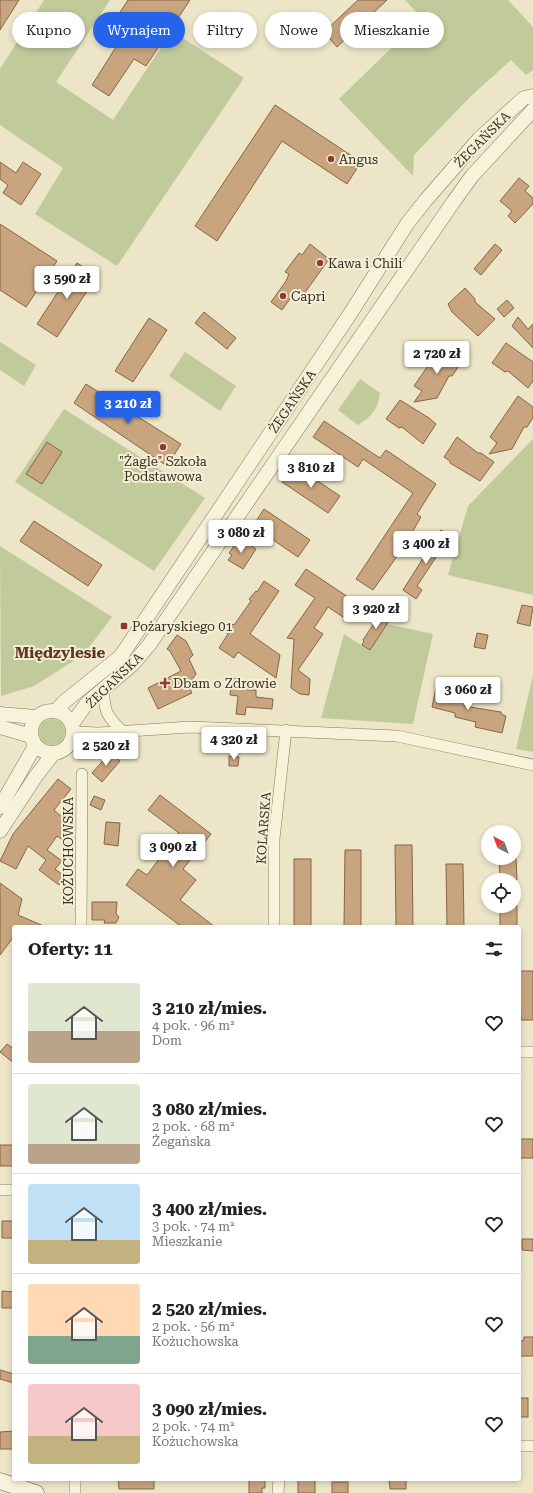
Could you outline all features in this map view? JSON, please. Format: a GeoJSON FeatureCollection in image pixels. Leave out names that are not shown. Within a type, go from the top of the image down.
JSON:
{"type":"FeatureCollection","features":[{"type":"Feature","properties":{"kind":"main road"},"geometry":{"type":"LineString","coordinates":[[0,1481],[36,1493]]}},
{"type":"Feature","properties":{"kind":"street","name":"ŻEGAŃSKA"},"geometry":{"type":"LineString","coordinates":[[56,711],[64,702],[121,656],[350,314],[390,249],[425,200],[479,139],[524,98],[533,96]]}},
{"type":"Feature","properties":{"kind":"street","name":"ŻEGAŃSKA"},"geometry":{"type":"LineString","coordinates":[[72,728],[87,703],[133,664],[149,645],[454,201],[472,176],[533,110]]}},
{"type":"Feature","properties":{"kind":"street"},"geometry":{"type":"LineString","coordinates":[[103,688],[105,709],[107,714],[121,730]]}},
{"type":"Feature","properties":{"kind":"street"},"geometry":{"type":"LineString","coordinates":[[0,714],[36,717],[46,712],[56,711],[66,716],[72,728],[72,738],[65,749],[53,754],[36,776],[0,831]]}},
{"type":"Feature","properties":{"kind":"street"},"geometry":{"type":"LineString","coordinates":[[0,807],[33,741],[31,726],[36,717]]}},
{"type":"Feature","properties":{"kind":"street"},"geometry":{"type":"LineString","coordinates":[[0,727],[33,741],[43,752],[53,754]]}},
{"type":"Feature","properties":{"kind":"street"},"geometry":{"type":"LineString","coordinates":[[72,728],[98,732],[190,727],[396,736],[533,765]]}},
{"type":"Feature","properties":{"kind":"street","name":"KOLARSKA"},"geometry":{"type":"LineString","coordinates":[[274,925],[274,839],[286,730]]}},
{"type":"Feature","properties":{"kind":"street","name":"KOŻUCHOWSKA"},"geometry":{"type":"LineString","coordinates":[[81,925],[82,774]]}},
{"type":"Feature","properties":{"kind":"street"},"geometry":{"type":"LineString","coordinates":[[521,1052],[533,1052]]}},
{"type":"Feature","properties":{"kind":"street"},"geometry":{"type":"LineString","coordinates":[[0,1190],[12,1190]]}},
{"type":"Feature","properties":{"kind":"street"},"geometry":{"type":"LineString","coordinates":[[521,1446],[533,1446]]}},
{"type":"Feature","properties":{"kind":"street"},"geometry":{"type":"LineString","coordinates":[[74,1481],[75,1493]]}},
{"type":"Feature","properties":{"kind":"street"},"geometry":{"type":"LineString","coordinates":[[278,1493],[279,1481]]}},
{"type":"Feature","properties":{"kind":"green space"},"geometry":{"type":"Polygon","coordinates":[[[44,0],[110,0],[102,12],[93,12],[93,26],[85,38],[85,12],[36,12],[44,0]]]}},
{"type":"Feature","properties":{"kind":"green space"},"geometry":{"type":"Polygon","coordinates":[[[405,0],[508,0],[533,27],[533,70],[526,75],[511,60],[471,96],[414,155],[413,176],[339,99],[391,48],[444,48],[444,12],[416,12],[405,0]]]}},
{"type":"Feature","properties":{"kind":"green space"},"geometry":{"type":"Polygon","coordinates":[[[185,39],[193,45],[193,48],[198,48],[244,78],[117,266],[35,214],[63,168],[0,125],[0,69],[13,48],[78,48],[56,82],[113,120],[161,48],[185,48],[185,39]]]}},
{"type":"Feature","properties":{"kind":"green space"},"geometry":{"type":"Polygon","coordinates":[[[0,342],[36,365],[24,386],[0,370],[0,342]]]}},
{"type":"Feature","properties":{"kind":"green space"},"geometry":{"type":"Polygon","coordinates":[[[185,352],[236,386],[220,411],[169,376],[185,352]]]}},
{"type":"Feature","properties":{"kind":"green space"},"geometry":{"type":"Polygon","coordinates":[[[360,379],[380,393],[374,412],[358,425],[338,410],[360,379]]]}},
{"type":"Feature","properties":{"kind":"green space"},"geometry":{"type":"Polygon","coordinates":[[[64,409],[205,498],[154,571],[15,482],[64,409]]]}},
{"type":"Feature","properties":{"kind":"green space"},"geometry":{"type":"Polygon","coordinates":[[[533,439],[533,595],[448,575],[468,506],[533,439]]]}},
{"type":"Feature","properties":{"kind":"green space"},"geometry":{"type":"Polygon","coordinates":[[[0,546],[112,617],[83,655],[34,686],[1,696],[0,546]]]}},
{"type":"Feature","properties":{"kind":"green space"},"geometry":{"type":"Polygon","coordinates":[[[387,624],[433,634],[413,724],[321,718],[344,634],[369,650],[387,624]]]}},
{"type":"Feature","properties":{"kind":"green space"},"geometry":{"type":"Polygon","coordinates":[[[533,675],[533,752],[516,749],[533,675]]]}},
{"type":"Feature","properties":{"kind":"green space"},"geometry":{"type":"Polygon","coordinates":[[[52,719],[61,723],[65,732],[61,741],[52,745],[43,741],[39,732],[43,723],[52,719]]]}},
{"type":"Feature","properties":{"kind":"building"},"geometry":{"type":"Polygon","coordinates":[[[0,0],[19,0],[0,30],[0,0]]]}},
{"type":"Feature","properties":{"kind":"building"},"geometry":{"type":"Polygon","coordinates":[[[128,0],[190,0],[182,12],[120,12],[128,0]]]}},
{"type":"Feature","properties":{"kind":"building"},"geometry":{"type":"Polygon","coordinates":[[[358,0],[387,0],[374,12],[345,12],[358,0]]]}},
{"type":"Feature","properties":{"kind":"building"},"geometry":{"type":"Polygon","coordinates":[[[340,17],[340,44],[337,47],[332,41],[332,24],[340,17]]]}},
{"type":"Feature","properties":{"kind":"building"},"geometry":{"type":"Polygon","coordinates":[[[115,48],[158,48],[146,66],[134,59],[109,96],[92,85],[115,48]]]}},
{"type":"Feature","properties":{"kind":"building"},"geometry":{"type":"Polygon","coordinates":[[[275,105],[361,162],[347,184],[282,141],[217,241],[195,226],[275,105]]]}},
{"type":"Feature","properties":{"kind":"building"},"geometry":{"type":"Polygon","coordinates":[[[0,162],[16,173],[23,162],[41,174],[21,205],[3,193],[8,185],[0,179],[0,162]]]}},
{"type":"Feature","properties":{"kind":"building"},"geometry":{"type":"Polygon","coordinates":[[[519,178],[529,186],[525,191],[533,198],[533,204],[515,223],[508,216],[512,211],[500,201],[519,178]]]}},
{"type":"Feature","properties":{"kind":"building"},"geometry":{"type":"Polygon","coordinates":[[[0,224],[57,261],[26,307],[0,290],[0,224]]]}},
{"type":"Feature","properties":{"kind":"building"},"geometry":{"type":"Polygon","coordinates":[[[310,244],[329,259],[304,294],[297,289],[282,310],[271,302],[286,281],[289,274],[285,272],[299,253],[302,255],[310,244]]]}},
{"type":"Feature","properties":{"kind":"building"},"geometry":{"type":"Polygon","coordinates":[[[495,244],[502,250],[481,275],[474,269],[495,244]]]}},
{"type":"Feature","properties":{"kind":"building"},"geometry":{"type":"Polygon","coordinates":[[[77,263],[97,276],[57,337],[37,324],[77,263]]]}},
{"type":"Feature","properties":{"kind":"building"},"geometry":{"type":"Polygon","coordinates":[[[465,288],[475,299],[475,302],[495,319],[478,336],[452,312],[448,304],[465,288]]]}},
{"type":"Feature","properties":{"kind":"building"},"geometry":{"type":"Polygon","coordinates":[[[507,300],[514,308],[504,317],[497,309],[507,300]]]}},
{"type":"Feature","properties":{"kind":"building"},"geometry":{"type":"Polygon","coordinates":[[[204,312],[236,338],[227,349],[195,323],[204,312]]]}},
{"type":"Feature","properties":{"kind":"building"},"geometry":{"type":"Polygon","coordinates":[[[518,317],[528,329],[533,324],[533,348],[512,326],[518,317]]]}},
{"type":"Feature","properties":{"kind":"building"},"geometry":{"type":"Polygon","coordinates":[[[149,318],[167,330],[133,382],[115,371],[149,318]]]}},
{"type":"Feature","properties":{"kind":"building"},"geometry":{"type":"Polygon","coordinates":[[[506,343],[533,362],[533,381],[528,388],[508,371],[505,372],[492,363],[506,343]]]}},
{"type":"Feature","properties":{"kind":"building"},"geometry":{"type":"Polygon","coordinates":[[[441,347],[460,357],[461,363],[452,376],[449,376],[437,398],[414,402],[422,391],[414,386],[441,347]]]}},
{"type":"Feature","properties":{"kind":"building"},"geometry":{"type":"Polygon","coordinates":[[[86,384],[181,444],[167,466],[74,403],[86,384]]]}},
{"type":"Feature","properties":{"kind":"building"},"geometry":{"type":"Polygon","coordinates":[[[518,396],[533,407],[533,418],[527,427],[524,427],[512,449],[489,454],[497,443],[490,437],[518,396]]]}},
{"type":"Feature","properties":{"kind":"building"},"geometry":{"type":"Polygon","coordinates":[[[400,400],[436,424],[423,444],[402,427],[399,428],[386,419],[400,400]]]}},
{"type":"Feature","properties":{"kind":"building"},"geometry":{"type":"Polygon","coordinates":[[[324,421],[380,458],[386,450],[436,484],[417,514],[421,517],[403,548],[373,590],[356,579],[413,493],[363,459],[358,467],[313,437],[324,421]]]}},
{"type":"Feature","properties":{"kind":"building"},"geometry":{"type":"Polygon","coordinates":[[[457,437],[478,453],[481,453],[494,462],[480,481],[450,463],[450,461],[444,457],[457,437]]]}},
{"type":"Feature","properties":{"kind":"building"},"geometry":{"type":"Polygon","coordinates":[[[47,442],[62,452],[42,484],[26,474],[47,442]]]}},
{"type":"Feature","properties":{"kind":"building"},"geometry":{"type":"Polygon","coordinates":[[[294,465],[340,496],[328,513],[282,482],[294,465]]]}},
{"type":"Feature","properties":{"kind":"building"},"geometry":{"type":"Polygon","coordinates":[[[264,509],[310,540],[298,557],[253,526],[264,509]]]}},
{"type":"Feature","properties":{"kind":"building"},"geometry":{"type":"Polygon","coordinates":[[[34,521],[102,565],[88,586],[20,541],[34,521]]]}},
{"type":"Feature","properties":{"kind":"building"},"geometry":{"type":"Polygon","coordinates":[[[441,530],[450,536],[417,586],[422,590],[416,599],[403,590],[441,530]]]}},
{"type":"Feature","properties":{"kind":"building"},"geometry":{"type":"Polygon","coordinates":[[[240,538],[256,549],[243,569],[228,560],[232,555],[229,553],[240,538]]]}},
{"type":"Feature","properties":{"kind":"building"},"geometry":{"type":"Polygon","coordinates":[[[306,569],[357,603],[346,619],[328,607],[314,628],[323,634],[298,670],[310,679],[309,695],[300,694],[291,688],[294,639],[287,638],[315,598],[295,585],[306,569]]]}},
{"type":"Feature","properties":{"kind":"building"},"geometry":{"type":"Polygon","coordinates":[[[264,581],[279,591],[250,634],[280,655],[276,678],[238,652],[234,658],[219,648],[228,634],[226,632],[233,624],[234,625],[251,601],[249,599],[256,591],[257,592],[264,581]]]}},
{"type":"Feature","properties":{"kind":"building"},"geometry":{"type":"Polygon","coordinates":[[[522,605],[533,607],[530,626],[517,623],[522,605]]]}},
{"type":"Feature","properties":{"kind":"building"},"geometry":{"type":"Polygon","coordinates":[[[383,610],[392,616],[370,650],[362,645],[363,640],[383,610]]]}},
{"type":"Feature","properties":{"kind":"building"},"geometry":{"type":"Polygon","coordinates":[[[477,633],[488,635],[485,649],[474,647],[477,633]]]}},
{"type":"Feature","properties":{"kind":"building"},"geometry":{"type":"Polygon","coordinates":[[[177,635],[186,641],[193,655],[189,659],[196,674],[188,685],[192,693],[158,709],[148,688],[181,671],[170,651],[167,649],[177,635]]]}},
{"type":"Feature","properties":{"kind":"building"},"geometry":{"type":"Polygon","coordinates":[[[232,678],[240,679],[240,684],[248,684],[248,690],[256,690],[256,697],[273,699],[272,709],[246,707],[245,715],[236,714],[238,696],[230,695],[232,678]]]}},
{"type":"Feature","properties":{"kind":"building"},"geometry":{"type":"Polygon","coordinates":[[[436,688],[466,694],[464,706],[501,712],[501,714],[506,716],[502,733],[475,727],[476,722],[455,717],[455,713],[432,707],[436,688]]]}},
{"type":"Feature","properties":{"kind":"building"},"geometry":{"type":"Polygon","coordinates":[[[110,753],[120,761],[102,782],[92,773],[110,753]]]}},
{"type":"Feature","properties":{"kind":"building"},"geometry":{"type":"Polygon","coordinates":[[[229,756],[239,757],[238,766],[229,766],[229,756]]]}},
{"type":"Feature","properties":{"kind":"building"},"geometry":{"type":"Polygon","coordinates":[[[58,779],[71,789],[54,810],[71,825],[70,837],[66,835],[63,840],[57,836],[47,850],[62,861],[55,869],[66,877],[59,885],[39,870],[46,860],[28,846],[16,869],[0,861],[13,834],[58,779]]]}},
{"type":"Feature","properties":{"kind":"building"},"geometry":{"type":"Polygon","coordinates":[[[160,795],[211,834],[183,869],[196,880],[180,900],[212,925],[179,925],[126,885],[138,869],[147,875],[179,833],[148,810],[160,795]]]}},
{"type":"Feature","properties":{"kind":"building"},"geometry":{"type":"Polygon","coordinates":[[[94,796],[105,800],[101,810],[90,805],[94,796]]]}},
{"type":"Feature","properties":{"kind":"building"},"geometry":{"type":"Polygon","coordinates":[[[106,822],[120,823],[118,846],[104,844],[106,822]]]}},
{"type":"Feature","properties":{"kind":"building"},"geometry":{"type":"Polygon","coordinates":[[[395,845],[412,845],[413,925],[396,925],[395,845]]]}},
{"type":"Feature","properties":{"kind":"building"},"geometry":{"type":"Polygon","coordinates":[[[345,850],[361,850],[361,925],[344,925],[345,850]]]}},
{"type":"Feature","properties":{"kind":"building"},"geometry":{"type":"Polygon","coordinates":[[[294,859],[311,859],[311,925],[294,925],[294,859]]]}},
{"type":"Feature","properties":{"kind":"building"},"geometry":{"type":"Polygon","coordinates":[[[446,864],[463,864],[464,925],[447,925],[446,864]]]}},
{"type":"Feature","properties":{"kind":"building"},"geometry":{"type":"Polygon","coordinates":[[[499,865],[516,865],[517,873],[500,873],[499,865]]]}},
{"type":"Feature","properties":{"kind":"building"},"geometry":{"type":"Polygon","coordinates":[[[0,883],[22,899],[18,915],[41,925],[12,925],[12,939],[0,955],[0,883]]]}},
{"type":"Feature","properties":{"kind":"building"},"geometry":{"type":"Polygon","coordinates":[[[92,902],[117,902],[116,914],[119,917],[116,923],[104,923],[105,920],[92,920],[92,902]]]}},
{"type":"Feature","properties":{"kind":"building"},"geometry":{"type":"Polygon","coordinates":[[[500,913],[517,913],[517,925],[500,925],[500,913]]]}},
{"type":"Feature","properties":{"kind":"building"},"geometry":{"type":"Polygon","coordinates":[[[521,971],[533,971],[533,1020],[521,1020],[521,971]]]}},
{"type":"Feature","properties":{"kind":"building"},"geometry":{"type":"Polygon","coordinates":[[[7,1044],[12,1048],[12,1061],[0,1052],[7,1044]]]}},
{"type":"Feature","properties":{"kind":"building"},"geometry":{"type":"Polygon","coordinates":[[[521,1139],[533,1139],[533,1158],[521,1158],[521,1139]]]}},
{"type":"Feature","properties":{"kind":"building"},"geometry":{"type":"Polygon","coordinates":[[[0,1145],[12,1145],[12,1166],[0,1166],[0,1145]]]}},
{"type":"Feature","properties":{"kind":"building"},"geometry":{"type":"Polygon","coordinates":[[[2,1221],[12,1221],[12,1238],[2,1238],[2,1221]]]}},
{"type":"Feature","properties":{"kind":"building"},"geometry":{"type":"Polygon","coordinates":[[[522,1239],[533,1239],[533,1251],[522,1250],[522,1239]]]}},
{"type":"Feature","properties":{"kind":"building"},"geometry":{"type":"Polygon","coordinates":[[[2,1291],[12,1292],[12,1308],[2,1308],[2,1291]]]}},
{"type":"Feature","properties":{"kind":"building"},"geometry":{"type":"Polygon","coordinates":[[[524,1337],[533,1337],[533,1356],[521,1356],[521,1341],[524,1340],[524,1337]]]}},
{"type":"Feature","properties":{"kind":"building"},"geometry":{"type":"Polygon","coordinates":[[[0,1370],[12,1373],[12,1382],[0,1379],[0,1370]]]}},
{"type":"Feature","properties":{"kind":"building"},"geometry":{"type":"Polygon","coordinates":[[[521,1398],[528,1398],[528,1417],[521,1417],[521,1398]]]}},
{"type":"Feature","properties":{"kind":"building"},"geometry":{"type":"Polygon","coordinates":[[[12,1431],[12,1449],[0,1449],[0,1432],[12,1431]]]}},
{"type":"Feature","properties":{"kind":"building"},"geometry":{"type":"Polygon","coordinates":[[[118,1481],[154,1481],[154,1489],[119,1489],[118,1481]]]}},
{"type":"Feature","properties":{"kind":"building"},"geometry":{"type":"Polygon","coordinates":[[[249,1481],[265,1481],[265,1488],[262,1488],[262,1493],[249,1493],[249,1481]]]}},
{"type":"Feature","properties":{"kind":"building"},"geometry":{"type":"Polygon","coordinates":[[[298,1481],[315,1481],[315,1493],[298,1493],[298,1481]]]}},
{"type":"Feature","properties":{"kind":"building"},"geometry":{"type":"Polygon","coordinates":[[[389,1481],[406,1481],[406,1489],[390,1489],[389,1481]]]}},
{"type":"Feature","properties":{"kind":"building"},"geometry":{"type":"Polygon","coordinates":[[[332,1482],[348,1482],[348,1493],[332,1493],[332,1482]]]}},
{"type":"Feature","properties":{"kind":"place","name":"Angus"},"geometry":{"type":"Point","coordinates":[331,159]}},
{"type":"Feature","properties":{"kind":"place","name":"Kawa i Chili"},"geometry":{"type":"Point","coordinates":[320,263]}},
{"type":"Feature","properties":{"kind":"place","name":"Capri"},"geometry":{"type":"Point","coordinates":[283,296]}},
{"type":"Feature","properties":{"kind":"place","name":"\"Żagle\" Szkoła Podstawowa"},"geometry":{"type":"Point","coordinates":[163,447]}},
{"type":"Feature","properties":{"kind":"place","name":"Pożaryskiego 01"},"geometry":{"type":"Point","coordinates":[124,626]}},
{"type":"Feature","properties":{"kind":"place","name":"Dbam o Zdrowie"},"geometry":{"type":"Point","coordinates":[165,683]}},
{"type":"Feature","properties":{"kind":"district","name":"Międzylesie"},"geometry":{"type":"Point","coordinates":[60,653]}}]}
